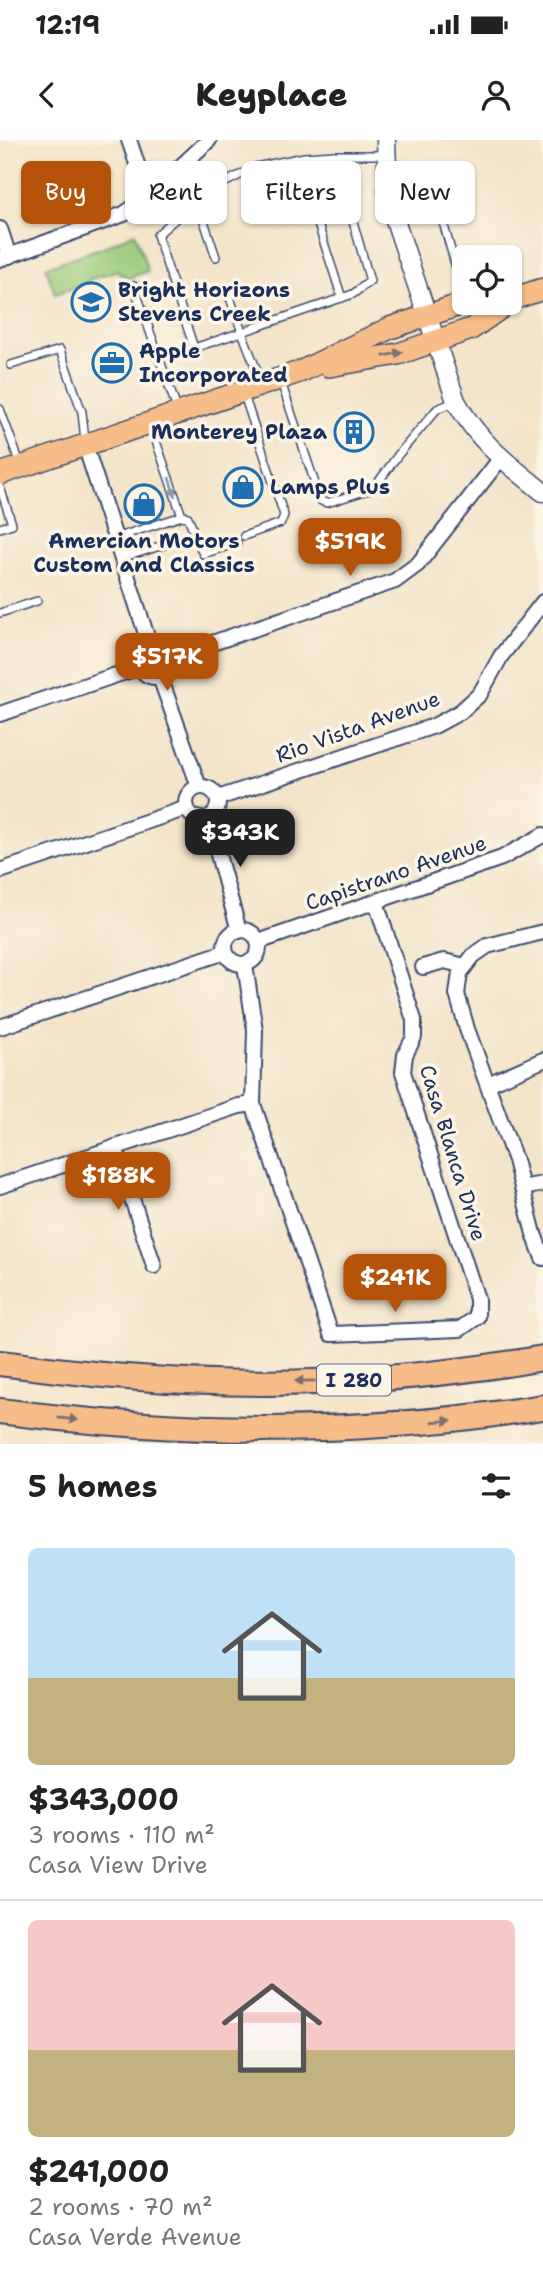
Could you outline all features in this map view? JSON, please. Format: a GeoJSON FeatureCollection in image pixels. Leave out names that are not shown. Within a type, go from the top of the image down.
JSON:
{"type":"FeatureCollection","features":[{"type":"Feature","properties":{"kind":"highway","name":"I 280"},"geometry":{"type":"LineString","coordinates":[[0,1363],[129,1377],[294,1381],[428,1374],[543,1358]]}},
{"type":"Feature","properties":{"kind":"highway","name":"I 280"},"geometry":{"type":"LineString","coordinates":[[0,1410],[137,1426],[305,1430],[460,1419],[543,1407]]}},
{"type":"Feature","properties":{"kind":"main road"},"geometry":{"type":"LineString","coordinates":[[522,296],[543,289]]}},
{"type":"Feature","properties":{"kind":"main road"},"geometry":{"type":"LineString","coordinates":[[0,474],[302,371],[390,328],[452,307]]}},
{"type":"Feature","properties":{"kind":"main road"},"geometry":{"type":"LineString","coordinates":[[302,371],[398,354],[471,330],[491,315]]}},
{"type":"Feature","properties":{"kind":"street"},"geometry":{"type":"LineString","coordinates":[[129,140],[136,161]]}},
{"type":"Feature","properties":{"kind":"street"},"geometry":{"type":"LineString","coordinates":[[187,161],[209,140]]}},
{"type":"Feature","properties":{"kind":"street"},"geometry":{"type":"LineString","coordinates":[[0,229],[4,258],[125,213]]}},
{"type":"Feature","properties":{"kind":"street"},"geometry":{"type":"LineString","coordinates":[[397,224],[456,401],[478,435],[501,458],[542,488]]}},
{"type":"Feature","properties":{"kind":"street"},"geometry":{"type":"LineString","coordinates":[[85,445],[150,646]]}},
{"type":"Feature","properties":{"kind":"street"},"geometry":{"type":"LineString","coordinates":[[171,657],[395,581],[418,564],[501,458]]}},
{"type":"Feature","properties":{"kind":"street","name":"Rio Vista Avenue"},"geometry":{"type":"LineString","coordinates":[[218,798],[434,726],[460,712],[480,694],[502,656],[543,602]]}},
{"type":"Feature","properties":{"kind":"street"},"geometry":{"type":"LineString","coordinates":[[150,646],[164,648],[171,657],[169,670],[160,677],[148,676],[140,667],[141,653],[150,646]]}},
{"type":"Feature","properties":{"kind":"street"},"geometry":{"type":"LineString","coordinates":[[0,714],[140,667]]}},
{"type":"Feature","properties":{"kind":"street"},"geometry":{"type":"LineString","coordinates":[[160,677],[199,787]]}},
{"type":"Feature","properties":{"kind":"street"},"geometry":{"type":"LineString","coordinates":[[199,787],[210,789],[218,798],[217,810],[208,818],[198,818],[187,808],[187,798],[199,787]]}},
{"type":"Feature","properties":{"kind":"street"},"geometry":{"type":"LineString","coordinates":[[0,871],[187,808]]}},
{"type":"Feature","properties":{"kind":"street"},"geometry":{"type":"LineString","coordinates":[[208,818],[239,930]]}},
{"type":"Feature","properties":{"kind":"street","name":"Capistrano Avenue"},"geometry":{"type":"LineString","coordinates":[[258,942],[502,859],[543,835]]}},
{"type":"Feature","properties":{"kind":"street","name":"Casa Blanca Drive"},"geometry":{"type":"LineString","coordinates":[[253,1104],[331,1334],[460,1329],[477,1317],[477,1299],[403,1072],[405,1055],[414,1037],[414,1020],[376,902]]}},
{"type":"Feature","properties":{"kind":"street"},"geometry":{"type":"LineString","coordinates":[[239,930],[251,933],[258,942],[258,953],[245,965],[233,962],[225,952],[229,936],[239,930]]}},
{"type":"Feature","properties":{"kind":"street"},"geometry":{"type":"LineString","coordinates":[[543,932],[487,946],[473,956],[460,973],[457,994],[467,1029],[515,1160],[543,1258]]}},
{"type":"Feature","properties":{"kind":"street"},"geometry":{"type":"LineString","coordinates":[[0,1027],[225,952]]}},
{"type":"Feature","properties":{"kind":"street"},"geometry":{"type":"LineString","coordinates":[[423,967],[444,961],[465,967]]}},
{"type":"Feature","properties":{"kind":"street"},"geometry":{"type":"LineString","coordinates":[[0,1186],[239,1106],[253,1104],[255,1030],[245,965]]}},
{"type":"Feature","properties":{"kind":"street"},"geometry":{"type":"LineString","coordinates":[[488,1084],[543,1060]]}},
{"type":"Feature","properties":{"kind":"street"},"geometry":{"type":"LineString","coordinates":[[115,1147],[154,1266]]}},
{"type":"Feature","properties":{"kind":"street"},"geometry":{"type":"LineString","coordinates":[[522,1188],[543,1184]]}},
{"type":"Feature","properties":{"kind":"lane"},"geometry":{"type":"LineString","coordinates":[[227,181],[256,166],[386,147]]}},
{"type":"Feature","properties":{"kind":"lane"},"geometry":{"type":"LineString","coordinates":[[170,224],[157,235],[194,348],[342,298],[362,289],[370,281],[334,155]]}},
{"type":"Feature","properties":{"kind":"lane"},"geometry":{"type":"LineString","coordinates":[[320,156],[313,209],[342,298]]}},
{"type":"Feature","properties":{"kind":"lane"},"geometry":{"type":"LineString","coordinates":[[205,224],[216,257]]}},
{"type":"Feature","properties":{"kind":"lane"},"geometry":{"type":"LineString","coordinates":[[444,224],[452,248]]}},
{"type":"Feature","properties":{"kind":"lane"},"geometry":{"type":"LineString","coordinates":[[134,286],[178,413]]}},
{"type":"Feature","properties":{"kind":"lane"},"geometry":{"type":"LineString","coordinates":[[229,295],[262,385],[321,501],[327,503],[374,488],[437,409],[456,401]]}},
{"type":"Feature","properties":{"kind":"lane"},"geometry":{"type":"LineString","coordinates":[[11,366],[60,350],[82,412],[85,445]]}},
{"type":"Feature","properties":{"kind":"lane"},"geometry":{"type":"LineString","coordinates":[[244,536],[281,523],[284,515],[262,385]]}},
{"type":"Feature","properties":{"kind":"lane"},"geometry":{"type":"LineString","coordinates":[[0,409],[22,467]]}},
{"type":"Feature","properties":{"kind":"lane"},"geometry":{"type":"LineString","coordinates":[[149,423],[182,516]]}},
{"type":"Feature","properties":{"kind":"lane"},"geometry":{"type":"LineString","coordinates":[[0,487],[12,524],[0,528]]}},
{"type":"Feature","properties":{"kind":"lane"},"geometry":{"type":"LineString","coordinates":[[116,538],[182,516],[188,517],[203,554],[237,543]]}},
{"type":"Feature","properties":{"kind":"lane"},"geometry":{"type":"LineString","coordinates":[[122,558],[195,535]]}},
{"type":"Feature","properties":{"kind":"lane"},"geometry":{"type":"LineString","coordinates":[[0,612],[37,601]]}},
{"type":"Feature","properties":{"kind":"green space"},"geometry":{"type":"Polygon","coordinates":[[[135,233],[148,271],[126,279],[118,270],[55,294],[46,267],[135,233]]]}},
{"type":"Feature","properties":{"kind":"place","name":"Bright Horizons Stevens Creek"},"geometry":{"type":"Point","coordinates":[91,302]}},
{"type":"Feature","properties":{"kind":"place","name":"Apple Incorporated"},"geometry":{"type":"Point","coordinates":[112,363]}},
{"type":"Feature","properties":{"kind":"place","name":"Monterey Plaza"},"geometry":{"type":"Point","coordinates":[354,432]}},
{"type":"Feature","properties":{"kind":"place","name":"Lamps Plus"},"geometry":{"type":"Point","coordinates":[243,487]}},
{"type":"Feature","properties":{"kind":"place","name":"Amercian Motors Custom and Classics"},"geometry":{"type":"Point","coordinates":[144,504]}}]}
